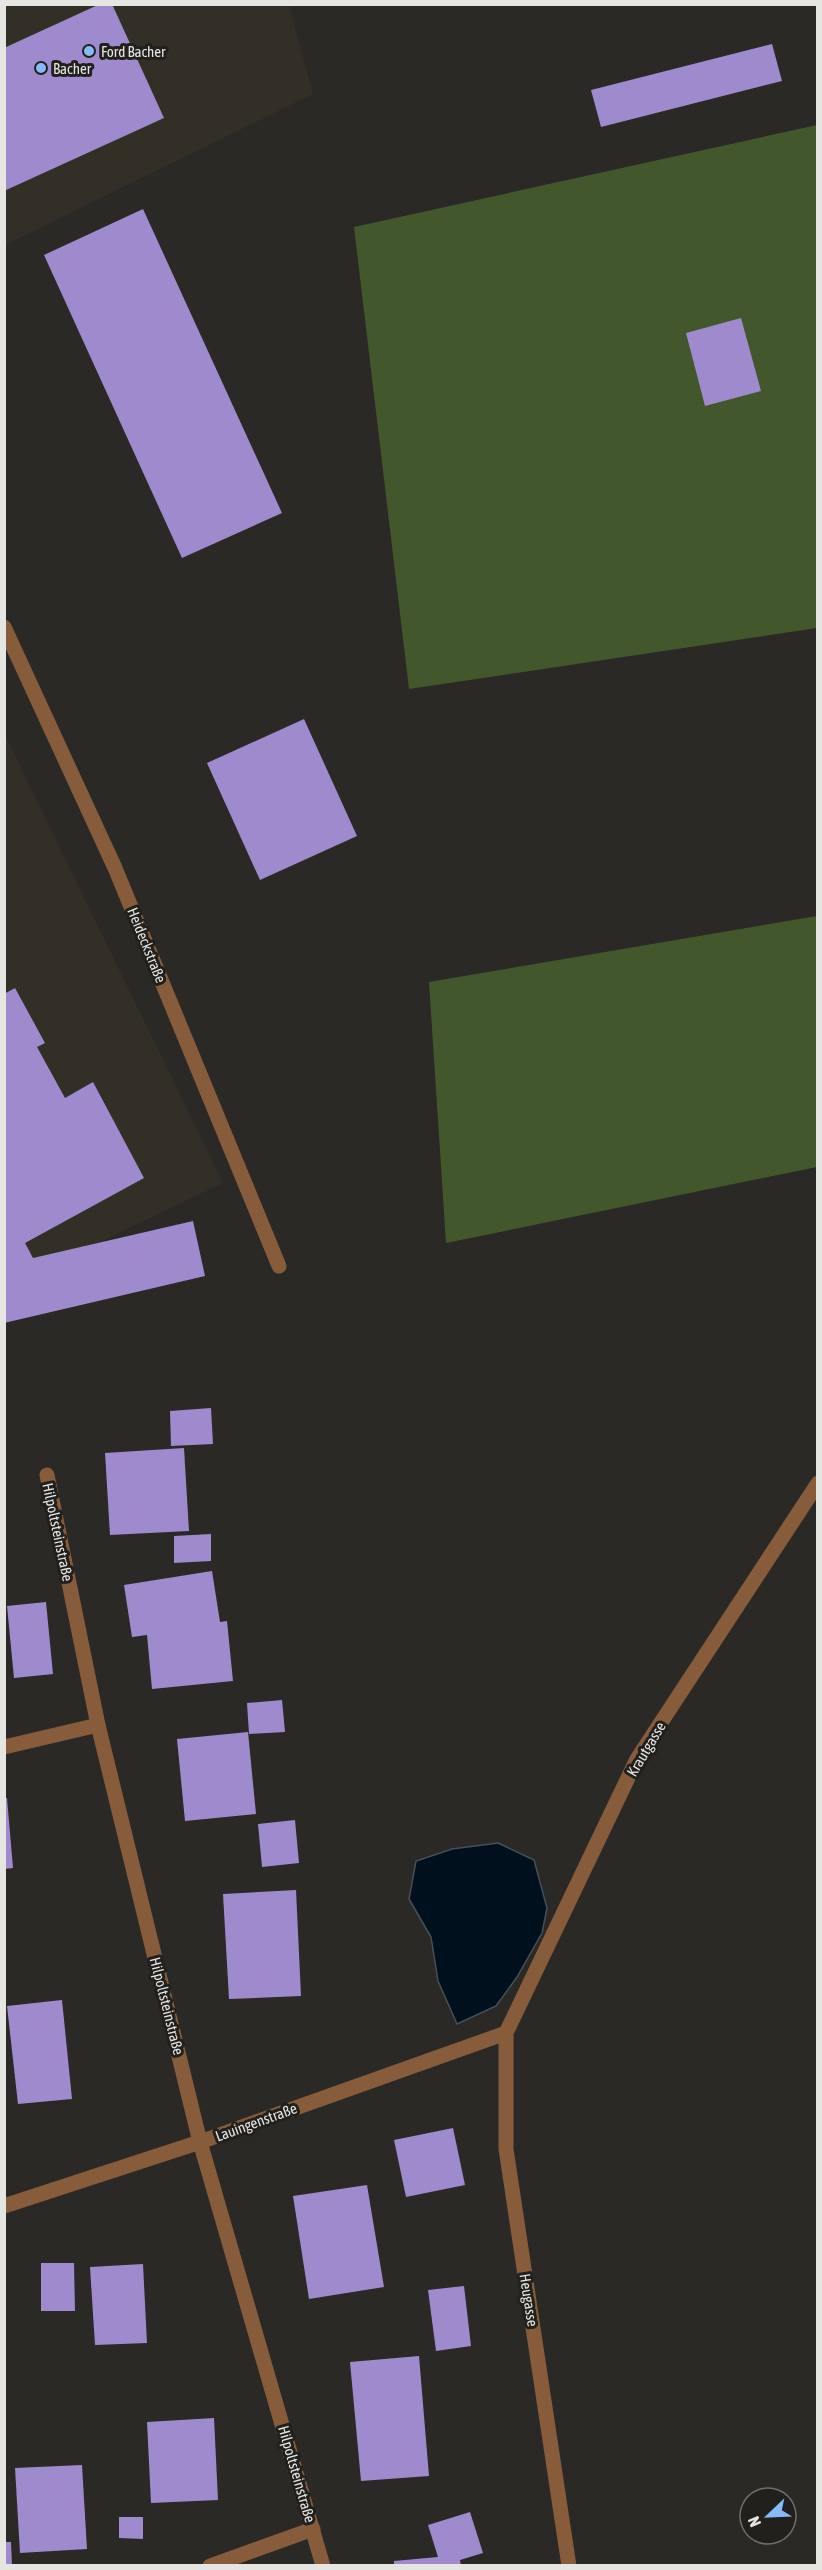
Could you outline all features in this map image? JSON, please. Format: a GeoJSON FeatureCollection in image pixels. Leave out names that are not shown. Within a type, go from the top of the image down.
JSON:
{"type":"FeatureCollection","features":[{"type":"Feature","properties":{"kind":"street","name":"Heideckstraße"},"geometry":{"type":"LineString","coordinates":[[4,627],[115,868],[279,1266]]}},
{"type":"Feature","properties":{"kind":"street","name":"Hilpoltsteinstraße"},"geometry":{"type":"LineString","coordinates":[[47,1476],[98,1725],[200,2142],[322,2565]]}},
{"type":"Feature","properties":{"kind":"street","name":"Krautgasse"},"geometry":{"type":"LineString","coordinates":[[506,2033],[637,1759],[818,1483]]}},
{"type":"Feature","properties":{"kind":"street"},"geometry":{"type":"LineString","coordinates":[[4,1747],[98,1725]]}},
{"type":"Feature","properties":{"kind":"street","name":"Lauingenstraße"},"geometry":{"type":"LineString","coordinates":[[4,2206],[200,2142],[506,2033]]}},
{"type":"Feature","properties":{"kind":"street","name":"Heugasse"},"geometry":{"type":"LineString","coordinates":[[506,2033],[506,2149],[569,2565]]}},
{"type":"Feature","properties":{"kind":"street"},"geometry":{"type":"LineString","coordinates":[[210,2565],[313,2529]]}},
{"type":"Feature","properties":{"kind":"shaded area"},"geometry":{"type":"Polygon","coordinates":[[[5,5],[289,5],[313,94],[5,245],[5,5]]]}},
{"type":"Feature","properties":{"kind":"shaded area"},"geometry":{"type":"Polygon","coordinates":[[[4,733],[223,1183],[5,1288],[4,1288],[4,733]]]}},
{"type":"Feature","properties":{"kind":"green space"},"geometry":{"type":"Polygon","coordinates":[[[817,125],[817,628],[409,689],[354,227],[817,125]]]}},
{"type":"Feature","properties":{"kind":"green space"},"geometry":{"type":"Polygon","coordinates":[[[817,916],[817,1167],[446,1243],[429,982],[817,916]]]}},
{"type":"Feature","properties":{"kind":"water"},"geometry":{"type":"Polygon","coordinates":[[[498,1843],[534,1860],[547,1908],[542,1933],[517,1977],[496,2006],[457,2024],[438,1981],[431,1937],[409,1899],[416,1861],[452,1849],[498,1843]]]}},
{"type":"Feature","properties":{"kind":"building"},"geometry":{"type":"Polygon","coordinates":[[[100,4],[112,4],[164,118],[4,191],[4,48],[100,4]]]}},
{"type":"Feature","properties":{"kind":"building"},"geometry":{"type":"Polygon","coordinates":[[[772,44],[782,81],[601,127],[591,90],[772,44]]]}},
{"type":"Feature","properties":{"kind":"building"},"geometry":{"type":"Polygon","coordinates":[[[143,209],[282,513],[182,558],[44,255],[143,209]]]}},
{"type":"Feature","properties":{"kind":"building"},"geometry":{"type":"Polygon","coordinates":[[[741,318],[761,391],[705,406],[686,333],[741,318]]]}},
{"type":"Feature","properties":{"kind":"building"},"geometry":{"type":"Polygon","coordinates":[[[304,719],[357,836],[260,880],[207,763],[304,719]]]}},
{"type":"Feature","properties":{"kind":"building"},"geometry":{"type":"Polygon","coordinates":[[[15,988],[45,1043],[37,1047],[65,1098],[93,1082],[144,1178],[25,1243],[33,1258],[193,1221],[205,1276],[4,1323],[4,994],[15,988]]]}},
{"type":"Feature","properties":{"kind":"building"},"geometry":{"type":"Polygon","coordinates":[[[211,1408],[213,1444],[171,1446],[170,1411],[211,1408]]]}},
{"type":"Feature","properties":{"kind":"building"},"geometry":{"type":"Polygon","coordinates":[[[184,1448],[189,1531],[110,1535],[105,1453],[184,1448]]]}},
{"type":"Feature","properties":{"kind":"building"},"geometry":{"type":"Polygon","coordinates":[[[211,1534],[211,1561],[174,1563],[174,1536],[211,1534]]]}},
{"type":"Feature","properties":{"kind":"building"},"geometry":{"type":"Polygon","coordinates":[[[212,1571],[220,1622],[227,1621],[233,1681],[152,1689],[147,1635],[132,1637],[124,1585],[212,1571]]]}},
{"type":"Feature","properties":{"kind":"building"},"geometry":{"type":"Polygon","coordinates":[[[46,1602],[53,1674],[14,1678],[7,1606],[46,1602]]]}},
{"type":"Feature","properties":{"kind":"building"},"geometry":{"type":"Polygon","coordinates":[[[282,1700],[285,1732],[249,1734],[247,1703],[282,1700]]]}},
{"type":"Feature","properties":{"kind":"building"},"geometry":{"type":"Polygon","coordinates":[[[248,1732],[256,1814],[185,1821],[177,1739],[248,1732]]]}},
{"type":"Feature","properties":{"kind":"building"},"geometry":{"type":"Polygon","coordinates":[[[4,1798],[7,1798],[13,1868],[4,1869],[4,1798]]]}},
{"type":"Feature","properties":{"kind":"building"},"geometry":{"type":"Polygon","coordinates":[[[295,1820],[299,1863],[262,1867],[258,1824],[295,1820]]]}},
{"type":"Feature","properties":{"kind":"building"},"geometry":{"type":"Polygon","coordinates":[[[296,1890],[301,1996],[229,1999],[223,1894],[296,1890]]]}},
{"type":"Feature","properties":{"kind":"building"},"geometry":{"type":"Polygon","coordinates":[[[62,2000],[72,2099],[18,2104],[7,2006],[62,2000]]]}},
{"type":"Feature","properties":{"kind":"building"},"geometry":{"type":"Polygon","coordinates":[[[453,2128],[465,2185],[406,2197],[394,2140],[453,2128]]]}},
{"type":"Feature","properties":{"kind":"building"},"geometry":{"type":"Polygon","coordinates":[[[367,2185],[384,2287],[309,2299],[293,2196],[367,2185]]]}},
{"type":"Feature","properties":{"kind":"building"},"geometry":{"type":"Polygon","coordinates":[[[41,2263],[74,2263],[75,2311],[41,2311],[41,2263]]]}},
{"type":"Feature","properties":{"kind":"building"},"geometry":{"type":"Polygon","coordinates":[[[143,2264],[147,2343],[95,2345],[90,2267],[143,2264]]]}},
{"type":"Feature","properties":{"kind":"building"},"geometry":{"type":"Polygon","coordinates":[[[464,2286],[471,2346],[436,2351],[428,2290],[464,2286]]]}},
{"type":"Feature","properties":{"kind":"building"},"geometry":{"type":"Polygon","coordinates":[[[419,2356],[429,2476],[361,2481],[350,2362],[419,2356]]]}},
{"type":"Feature","properties":{"kind":"building"},"geometry":{"type":"Polygon","coordinates":[[[214,2418],[218,2500],[151,2503],[147,2422],[214,2418]]]}},
{"type":"Feature","properties":{"kind":"building"},"geometry":{"type":"Polygon","coordinates":[[[82,2465],[87,2549],[20,2553],[15,2468],[82,2465]]]}},
{"type":"Feature","properties":{"kind":"building"},"geometry":{"type":"Polygon","coordinates":[[[470,2512],[483,2553],[460,2560],[461,2566],[394,2566],[394,2561],[438,2557],[428,2525],[470,2512]]]}},
{"type":"Feature","properties":{"kind":"building"},"geometry":{"type":"Polygon","coordinates":[[[119,2517],[143,2517],[143,2539],[119,2538],[119,2517]]]}},
{"type":"Feature","properties":{"kind":"building"},"geometry":{"type":"Polygon","coordinates":[[[4,2542],[11,2542],[12,2566],[4,2566],[4,2542]]]}},
{"type":"Feature","properties":{"kind":"place","name":"Ford Bacher"},"geometry":{"type":"Point","coordinates":[89,51]}},
{"type":"Feature","properties":{"kind":"place","name":"Bacher"},"geometry":{"type":"Point","coordinates":[41,68]}}]}
